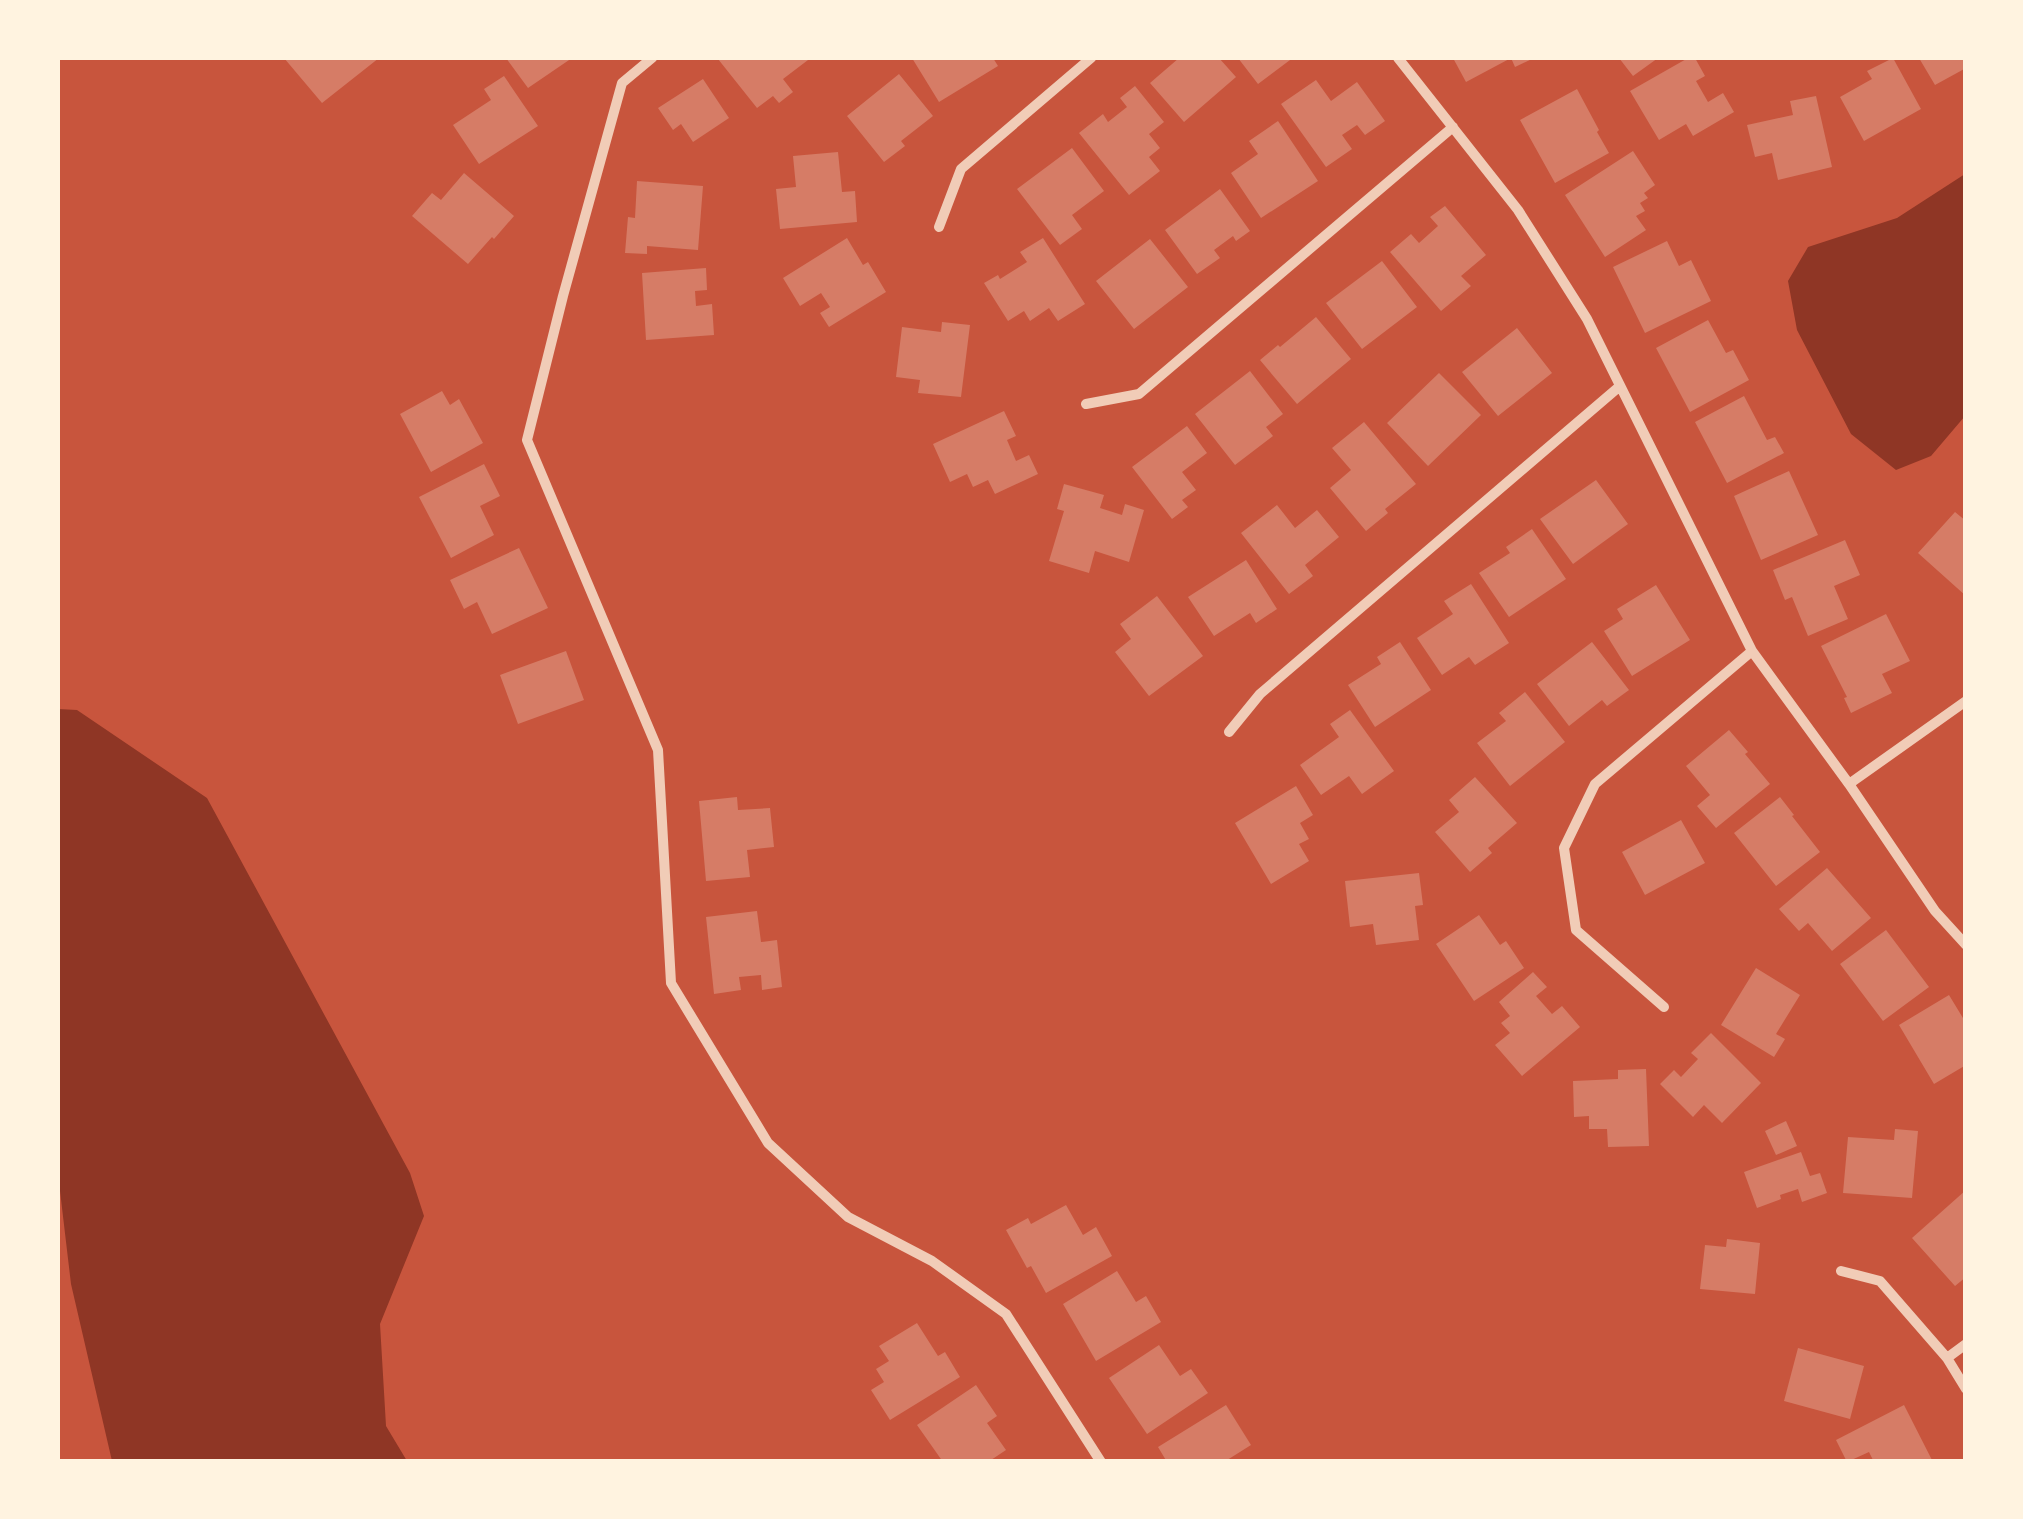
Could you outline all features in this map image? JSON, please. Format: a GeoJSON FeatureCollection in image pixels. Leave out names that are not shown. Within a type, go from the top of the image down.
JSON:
{"type":"FeatureCollection","features":[{"type":"Feature","properties":{"kind":"street"},"geometry":{"type":"LineString","coordinates":[[652,58],[622,83],[527,440],[658,750],[671,983],[768,1142],[848,1217],[932,1261],[1006,1314],[1101,1462]]}},
{"type":"Feature","properties":{"kind":"street"},"geometry":{"type":"LineString","coordinates":[[939,227],[962,169],[1091,58]]}},
{"type":"Feature","properties":{"kind":"street"},"geometry":{"type":"LineString","coordinates":[[1398,58],[1518,210],[1588,319],[1752,651],[1935,911],[1966,945]]}},
{"type":"Feature","properties":{"kind":"street"},"geometry":{"type":"LineString","coordinates":[[1086,404],[1139,394],[1453,127]]}},
{"type":"Feature","properties":{"kind":"street"},"geometry":{"type":"LineString","coordinates":[[1229,732],[1260,694],[1620,386]]}},
{"type":"Feature","properties":{"kind":"street"},"geometry":{"type":"LineString","coordinates":[[1664,1007],[1576,930],[1564,848],[1595,784],[1752,651]]}},
{"type":"Feature","properties":{"kind":"street"},"geometry":{"type":"LineString","coordinates":[[1849,784],[1966,701]]}},
{"type":"Feature","properties":{"kind":"street"},"geometry":{"type":"LineString","coordinates":[[1841,1272],[1880,1282],[1947,1358],[1966,1389]]}},
{"type":"Feature","properties":{"kind":"street"},"geometry":{"type":"LineString","coordinates":[[1947,1358],[1966,1344]]}},
{"type":"Feature","properties":{"kind":"shaded area"},"geometry":{"type":"Polygon","coordinates":[[[1965,174],[1965,416],[1931,456],[1896,470],[1851,434],[1797,330],[1788,281],[1808,247],[1897,218],[1965,174]]]}},
{"type":"Feature","properties":{"kind":"shaded area"},"geometry":{"type":"Polygon","coordinates":[[[58,709],[77,710],[207,798],[410,1173],[424,1216],[380,1324],[386,1426],[407,1461],[112,1461],[71,1284],[58,1174],[58,709]]]}},
{"type":"Feature","properties":{"kind":"building"},"geometry":{"type":"Polygon","coordinates":[[[284,58],[379,58],[322,103],[284,58]]]}},
{"type":"Feature","properties":{"kind":"building"},"geometry":{"type":"Polygon","coordinates":[[[506,58],[572,58],[528,88],[506,58]]]}},
{"type":"Feature","properties":{"kind":"building"},"geometry":{"type":"Polygon","coordinates":[[[720,58],[808,60],[783,79],[793,92],[779,103],[773,96],[757,108],[720,58]]]}},
{"type":"Feature","properties":{"kind":"building"},"geometry":{"type":"Polygon","coordinates":[[[912,58],[993,58],[998,66],[939,102],[912,58]]]}},
{"type":"Feature","properties":{"kind":"building"},"geometry":{"type":"Polygon","coordinates":[[[1179,58],[1219,58],[1236,77],[1184,122],[1150,83],[1179,58]]]}},
{"type":"Feature","properties":{"kind":"building"},"geometry":{"type":"Polygon","coordinates":[[[1238,58],[1288,58],[1290,60],[1258,84],[1238,58]]]}},
{"type":"Feature","properties":{"kind":"building"},"geometry":{"type":"Polygon","coordinates":[[[1453,58],[1511,58],[1466,82],[1453,58]]]}},
{"type":"Feature","properties":{"kind":"building"},"geometry":{"type":"Polygon","coordinates":[[[1511,58],[1534,58],[1515,67],[1511,58]]]}},
{"type":"Feature","properties":{"kind":"building"},"geometry":{"type":"Polygon","coordinates":[[[1619,58],[1658,58],[1633,76],[1619,58]]]}},
{"type":"Feature","properties":{"kind":"building"},"geometry":{"type":"Polygon","coordinates":[[[1688,58],[1695,58],[1705,76],[1696,81],[1708,102],[1723,93],[1734,112],[1693,136],[1686,124],[1659,140],[1630,91],[1688,58]]]}},
{"type":"Feature","properties":{"kind":"building"},"geometry":{"type":"Polygon","coordinates":[[[1893,58],[1921,109],[1864,141],[1840,97],[1872,79],[1867,71],[1893,58]]]}},
{"type":"Feature","properties":{"kind":"building"},"geometry":{"type":"Polygon","coordinates":[[[1919,58],[1966,58],[1966,68],[1935,85],[1919,58]]]}},
{"type":"Feature","properties":{"kind":"building"},"geometry":{"type":"Polygon","coordinates":[[[899,74],[933,116],[901,141],[905,146],[884,162],[847,116],[899,74]]]}},
{"type":"Feature","properties":{"kind":"building"},"geometry":{"type":"Polygon","coordinates":[[[504,76],[538,126],[479,164],[453,125],[491,100],[484,89],[504,76]]]}},
{"type":"Feature","properties":{"kind":"building"},"geometry":{"type":"Polygon","coordinates":[[[703,79],[729,118],[693,142],[681,124],[673,130],[658,108],[703,79]]]}},
{"type":"Feature","properties":{"kind":"building"},"geometry":{"type":"Polygon","coordinates":[[[1316,80],[1331,101],[1357,82],[1385,121],[1365,135],[1357,125],[1342,135],[1352,149],[1326,167],[1281,104],[1316,80]]]}},
{"type":"Feature","properties":{"kind":"building"},"geometry":{"type":"Polygon","coordinates":[[[1135,86],[1164,122],[1149,134],[1160,148],[1149,157],[1160,171],[1129,195],[1079,133],[1103,114],[1108,122],[1127,107],[1120,98],[1135,86]]]}},
{"type":"Feature","properties":{"kind":"building"},"geometry":{"type":"Polygon","coordinates":[[[1577,89],[1609,153],[1555,183],[1520,120],[1577,89]]]}},
{"type":"Feature","properties":{"kind":"building"},"geometry":{"type":"Polygon","coordinates":[[[1816,96],[1832,167],[1778,180],[1772,153],[1755,157],[1747,125],[1793,115],[1790,101],[1816,96]]]}},
{"type":"Feature","properties":{"kind":"building"},"geometry":{"type":"Polygon","coordinates":[[[1278,121],[1318,181],[1261,218],[1231,173],[1258,154],[1249,141],[1278,121]]]}},
{"type":"Feature","properties":{"kind":"building"},"geometry":{"type":"Polygon","coordinates":[[[1072,148],[1104,191],[1072,215],[1082,229],[1060,245],[1017,189],[1072,148]]]}},
{"type":"Feature","properties":{"kind":"building"},"geometry":{"type":"Polygon","coordinates":[[[1633,151],[1655,185],[1644,193],[1648,198],[1640,203],[1645,211],[1636,216],[1646,230],[1605,257],[1565,195],[1633,151]]]}},
{"type":"Feature","properties":{"kind":"building"},"geometry":{"type":"Polygon","coordinates":[[[838,152],[842,192],[855,191],[857,222],[780,229],[776,189],[796,187],[793,156],[838,152]]]}},
{"type":"Feature","properties":{"kind":"building"},"geometry":{"type":"Polygon","coordinates":[[[464,173],[514,216],[468,264],[412,216],[432,193],[441,200],[464,173]]]}},
{"type":"Feature","properties":{"kind":"building"},"geometry":{"type":"Polygon","coordinates":[[[637,181],[703,186],[698,250],[647,246],[647,254],[625,253],[628,217],[635,218],[637,181]]]}},
{"type":"Feature","properties":{"kind":"building"},"geometry":{"type":"Polygon","coordinates":[[[1220,189],[1250,231],[1236,241],[1233,236],[1214,250],[1220,258],[1197,274],[1165,230],[1220,189]]]}},
{"type":"Feature","properties":{"kind":"building"},"geometry":{"type":"Polygon","coordinates":[[[1445,206],[1486,255],[1461,276],[1471,286],[1441,311],[1390,252],[1411,234],[1419,243],[1438,226],[1430,217],[1445,206]]]}},
{"type":"Feature","properties":{"kind":"building"},"geometry":{"type":"Polygon","coordinates":[[[847,238],[886,292],[829,327],[820,313],[830,307],[821,293],[800,306],[783,278],[847,238]]]}},
{"type":"Feature","properties":{"kind":"building"},"geometry":{"type":"Polygon","coordinates":[[[1043,238],[1085,304],[1058,321],[1049,308],[1030,321],[1024,311],[1008,321],[984,283],[998,275],[1000,279],[1027,262],[1020,252],[1043,238]]]}},
{"type":"Feature","properties":{"kind":"building"},"geometry":{"type":"Polygon","coordinates":[[[1150,239],[1188,287],[1134,329],[1096,281],[1150,239]]]}},
{"type":"Feature","properties":{"kind":"building"},"geometry":{"type":"Polygon","coordinates":[[[1667,241],[1679,266],[1691,260],[1711,301],[1645,333],[1613,267],[1667,241]]]}},
{"type":"Feature","properties":{"kind":"building"},"geometry":{"type":"Polygon","coordinates":[[[1382,261],[1417,307],[1362,349],[1326,303],[1382,261]]]}},
{"type":"Feature","properties":{"kind":"building"},"geometry":{"type":"Polygon","coordinates":[[[706,268],[707,290],[695,291],[696,306],[712,304],[714,335],[646,340],[642,273],[706,268]]]}},
{"type":"Feature","properties":{"kind":"building"},"geometry":{"type":"Polygon","coordinates":[[[1316,317],[1351,359],[1297,404],[1260,360],[1316,317]]]}},
{"type":"Feature","properties":{"kind":"building"},"geometry":{"type":"Polygon","coordinates":[[[1708,320],[1726,353],[1733,350],[1749,380],[1690,412],[1656,348],[1708,320]]]}},
{"type":"Feature","properties":{"kind":"building"},"geometry":{"type":"Polygon","coordinates":[[[942,322],[970,325],[961,397],[918,393],[920,380],[896,377],[902,327],[941,332],[942,322]]]}},
{"type":"Feature","properties":{"kind":"building"},"geometry":{"type":"Polygon","coordinates":[[[1517,328],[1552,373],[1498,416],[1462,372],[1517,328]]]}},
{"type":"Feature","properties":{"kind":"building"},"geometry":{"type":"Polygon","coordinates":[[[1250,371],[1283,414],[1266,427],[1273,436],[1235,465],[1195,414],[1250,371]]]}},
{"type":"Feature","properties":{"kind":"building"},"geometry":{"type":"Polygon","coordinates":[[[1439,373],[1481,415],[1428,466],[1387,423],[1439,373]]]}},
{"type":"Feature","properties":{"kind":"building"},"geometry":{"type":"Polygon","coordinates":[[[442,391],[450,405],[459,399],[483,443],[431,472],[400,414],[442,391]]]}},
{"type":"Feature","properties":{"kind":"building"},"geometry":{"type":"Polygon","coordinates":[[[1744,396],[1767,440],[1775,437],[1784,453],[1727,483],[1695,422],[1744,396]]]}},
{"type":"Feature","properties":{"kind":"building"},"geometry":{"type":"Polygon","coordinates":[[[1004,411],[1016,436],[1007,440],[1016,461],[1029,455],[1038,474],[995,494],[988,480],[973,487],[967,474],[950,482],[933,444],[1004,411]]]}},
{"type":"Feature","properties":{"kind":"building"},"geometry":{"type":"Polygon","coordinates":[[[1364,422],[1416,484],[1385,509],[1388,513],[1366,531],[1330,488],[1351,470],[1332,448],[1364,422]]]}},
{"type":"Feature","properties":{"kind":"building"},"geometry":{"type":"Polygon","coordinates":[[[1187,426],[1207,453],[1182,472],[1196,490],[1182,500],[1188,507],[1172,519],[1132,467],[1187,426]]]}},
{"type":"Feature","properties":{"kind":"building"},"geometry":{"type":"Polygon","coordinates":[[[484,464],[500,496],[480,506],[494,535],[451,558],[419,497],[484,464]]]}},
{"type":"Feature","properties":{"kind":"building"},"geometry":{"type":"Polygon","coordinates":[[[1789,471],[1818,535],[1761,560],[1734,496],[1789,471]]]}},
{"type":"Feature","properties":{"kind":"building"},"geometry":{"type":"Polygon","coordinates":[[[1596,480],[1628,524],[1573,564],[1540,519],[1596,480]]]}},
{"type":"Feature","properties":{"kind":"building"},"geometry":{"type":"Polygon","coordinates":[[[1064,484],[1104,495],[1100,508],[1122,515],[1125,504],[1144,510],[1129,562],[1095,551],[1089,573],[1049,561],[1064,511],[1057,509],[1064,484]]]}},
{"type":"Feature","properties":{"kind":"building"},"geometry":{"type":"Polygon","coordinates":[[[1277,505],[1295,528],[1317,510],[1339,537],[1305,565],[1313,576],[1289,594],[1241,533],[1277,505]]]}},
{"type":"Feature","properties":{"kind":"building"},"geometry":{"type":"Polygon","coordinates":[[[1955,512],[1966,521],[1966,596],[1918,553],[1955,512]]]}},
{"type":"Feature","properties":{"kind":"building"},"geometry":{"type":"Polygon","coordinates":[[[1532,529],[1566,579],[1509,617],[1479,573],[1510,553],[1506,547],[1532,529]]]}},
{"type":"Feature","properties":{"kind":"building"},"geometry":{"type":"Polygon","coordinates":[[[1845,540],[1860,575],[1834,586],[1848,619],[1808,636],[1792,597],[1785,600],[1773,570],[1845,540]]]}},
{"type":"Feature","properties":{"kind":"building"},"geometry":{"type":"Polygon","coordinates":[[[519,548],[548,608],[492,634],[477,602],[464,609],[450,580],[519,548]]]}},
{"type":"Feature","properties":{"kind":"building"},"geometry":{"type":"Polygon","coordinates":[[[1246,560],[1277,609],[1256,623],[1250,613],[1214,636],[1188,597],[1246,560]]]}},
{"type":"Feature","properties":{"kind":"building"},"geometry":{"type":"Polygon","coordinates":[[[1471,584],[1509,643],[1475,665],[1469,657],[1442,675],[1417,638],[1453,614],[1444,601],[1471,584]]]}},
{"type":"Feature","properties":{"kind":"building"},"geometry":{"type":"Polygon","coordinates":[[[1656,585],[1690,640],[1632,676],[1604,631],[1623,619],[1617,609],[1656,585]]]}},
{"type":"Feature","properties":{"kind":"building"},"geometry":{"type":"Polygon","coordinates":[[[1157,596],[1203,656],[1149,696],[1115,652],[1131,639],[1120,624],[1157,596]]]}},
{"type":"Feature","properties":{"kind":"building"},"geometry":{"type":"Polygon","coordinates":[[[1886,614],[1910,661],[1882,674],[1892,693],[1851,713],[1821,646],[1886,614]]]}},
{"type":"Feature","properties":{"kind":"building"},"geometry":{"type":"Polygon","coordinates":[[[1400,642],[1431,690],[1375,727],[1348,685],[1381,664],[1377,657],[1400,642]]]}},
{"type":"Feature","properties":{"kind":"building"},"geometry":{"type":"Polygon","coordinates":[[[1592,642],[1629,690],[1607,706],[1602,700],[1569,726],[1537,684],[1592,642]]]}},
{"type":"Feature","properties":{"kind":"building"},"geometry":{"type":"Polygon","coordinates":[[[566,651],[584,700],[518,724],[500,675],[566,651]]]}},
{"type":"Feature","properties":{"kind":"building"},"geometry":{"type":"Polygon","coordinates":[[[1525,692],[1565,742],[1510,786],[1477,743],[1506,721],[1499,713],[1525,692]]]}},
{"type":"Feature","properties":{"kind":"building"},"geometry":{"type":"Polygon","coordinates":[[[1350,710],[1394,771],[1362,794],[1349,776],[1321,795],[1300,765],[1339,737],[1330,724],[1350,710]]]}},
{"type":"Feature","properties":{"kind":"building"},"geometry":{"type":"Polygon","coordinates":[[[1729,730],[1770,784],[1716,828],[1697,806],[1710,795],[1686,766],[1729,730]]]}},
{"type":"Feature","properties":{"kind":"building"},"geometry":{"type":"Polygon","coordinates":[[[1475,777],[1517,823],[1488,848],[1492,853],[1470,872],[1435,832],[1459,812],[1449,800],[1475,777]]]}},
{"type":"Feature","properties":{"kind":"building"},"geometry":{"type":"Polygon","coordinates":[[[1296,786],[1313,815],[1300,823],[1309,839],[1299,844],[1309,861],[1271,884],[1235,823],[1296,786]]]}},
{"type":"Feature","properties":{"kind":"building"},"geometry":{"type":"Polygon","coordinates":[[[737,797],[738,810],[770,808],[774,847],[747,850],[750,877],[706,881],[699,801],[737,797]]]}},
{"type":"Feature","properties":{"kind":"building"},"geometry":{"type":"Polygon","coordinates":[[[1780,797],[1820,852],[1776,886],[1734,833],[1780,797]]]}},
{"type":"Feature","properties":{"kind":"building"},"geometry":{"type":"Polygon","coordinates":[[[1681,820],[1705,863],[1645,895],[1622,852],[1681,820]]]}},
{"type":"Feature","properties":{"kind":"building"},"geometry":{"type":"Polygon","coordinates":[[[1827,868],[1871,918],[1832,951],[1808,923],[1799,931],[1779,909],[1827,868]]]}},
{"type":"Feature","properties":{"kind":"building"},"geometry":{"type":"Polygon","coordinates":[[[1419,873],[1423,905],[1415,906],[1419,940],[1376,945],[1373,924],[1350,927],[1345,881],[1419,873]]]}},
{"type":"Feature","properties":{"kind":"building"},"geometry":{"type":"Polygon","coordinates":[[[757,911],[761,942],[777,940],[782,987],[762,990],[761,975],[739,977],[741,990],[714,994],[706,917],[757,911]]]}},
{"type":"Feature","properties":{"kind":"building"},"geometry":{"type":"Polygon","coordinates":[[[1479,915],[1500,945],[1506,941],[1524,968],[1474,1001],[1436,944],[1479,915]]]}},
{"type":"Feature","properties":{"kind":"building"},"geometry":{"type":"Polygon","coordinates":[[[1886,930],[1929,987],[1883,1021],[1840,964],[1886,930]]]}},
{"type":"Feature","properties":{"kind":"building"},"geometry":{"type":"Polygon","coordinates":[[[1756,968],[1800,995],[1776,1034],[1785,1039],[1774,1057],[1721,1025],[1756,968]]]}},
{"type":"Feature","properties":{"kind":"building"},"geometry":{"type":"Polygon","coordinates":[[[1533,972],[1547,987],[1536,996],[1552,1014],[1562,1006],[1580,1027],[1522,1076],[1495,1045],[1510,1033],[1501,1023],[1510,1016],[1499,1002],[1533,972]]]}},
{"type":"Feature","properties":{"kind":"building"},"geometry":{"type":"Polygon","coordinates":[[[1949,995],[1966,1023],[1966,1065],[1934,1084],[1899,1025],[1949,995]]]}},
{"type":"Feature","properties":{"kind":"building"},"geometry":{"type":"Polygon","coordinates":[[[1711,1033],[1761,1083],[1722,1123],[1704,1105],[1693,1117],[1660,1084],[1674,1070],[1681,1077],[1698,1059],[1691,1053],[1711,1033]]]}},
{"type":"Feature","properties":{"kind":"building"},"geometry":{"type":"Polygon","coordinates":[[[1646,1069],[1649,1146],[1608,1147],[1607,1129],[1589,1129],[1589,1116],[1574,1117],[1573,1081],[1618,1079],[1618,1070],[1646,1069]]]}},
{"type":"Feature","properties":{"kind":"building"},"geometry":{"type":"Polygon","coordinates":[[[1786,1121],[1797,1146],[1776,1155],[1765,1131],[1786,1121]]]}},
{"type":"Feature","properties":{"kind":"building"},"geometry":{"type":"Polygon","coordinates":[[[1895,1129],[1918,1131],[1912,1198],[1843,1193],[1848,1137],[1894,1140],[1895,1129]]]}},
{"type":"Feature","properties":{"kind":"building"},"geometry":{"type":"Polygon","coordinates":[[[1801,1152],[1810,1176],[1820,1173],[1827,1193],[1802,1202],[1798,1189],[1757,1208],[1744,1172],[1801,1152]]]}},
{"type":"Feature","properties":{"kind":"building"},"geometry":{"type":"Polygon","coordinates":[[[1966,1190],[1966,1277],[1955,1286],[1912,1238],[1966,1190]]]}},
{"type":"Feature","properties":{"kind":"building"},"geometry":{"type":"Polygon","coordinates":[[[1066,1205],[1083,1235],[1096,1227],[1112,1256],[1046,1293],[1006,1230],[1028,1218],[1031,1224],[1066,1205]]]}},
{"type":"Feature","properties":{"kind":"building"},"geometry":{"type":"Polygon","coordinates":[[[1727,1239],[1760,1243],[1755,1294],[1700,1289],[1705,1245],[1726,1247],[1727,1239]]]}},
{"type":"Feature","properties":{"kind":"building"},"geometry":{"type":"Polygon","coordinates":[[[1117,1271],[1136,1302],[1146,1296],[1161,1322],[1096,1361],[1063,1304],[1117,1271]]]}},
{"type":"Feature","properties":{"kind":"building"},"geometry":{"type":"Polygon","coordinates":[[[917,1323],[938,1356],[945,1352],[960,1377],[890,1420],[871,1390],[884,1382],[876,1369],[889,1361],[879,1346],[917,1323]]]}},
{"type":"Feature","properties":{"kind":"building"},"geometry":{"type":"Polygon","coordinates":[[[1159,1345],[1180,1376],[1191,1369],[1208,1393],[1147,1434],[1109,1378],[1159,1345]]]}},
{"type":"Feature","properties":{"kind":"building"},"geometry":{"type":"Polygon","coordinates":[[[1798,1348],[1864,1366],[1850,1419],[1784,1401],[1798,1348]]]}},
{"type":"Feature","properties":{"kind":"building"},"geometry":{"type":"Polygon","coordinates":[[[976,1385],[997,1416],[987,1423],[1006,1450],[988,1462],[943,1462],[917,1425],[976,1385]]]}},
{"type":"Feature","properties":{"kind":"building"},"geometry":{"type":"Polygon","coordinates":[[[1226,1405],[1251,1445],[1224,1462],[1167,1462],[1158,1447],[1226,1405]]]}},
{"type":"Feature","properties":{"kind":"building"},"geometry":{"type":"Polygon","coordinates":[[[1904,1405],[1933,1462],[1874,1462],[1869,1452],[1847,1462],[1836,1440],[1904,1405]]]}}]}
